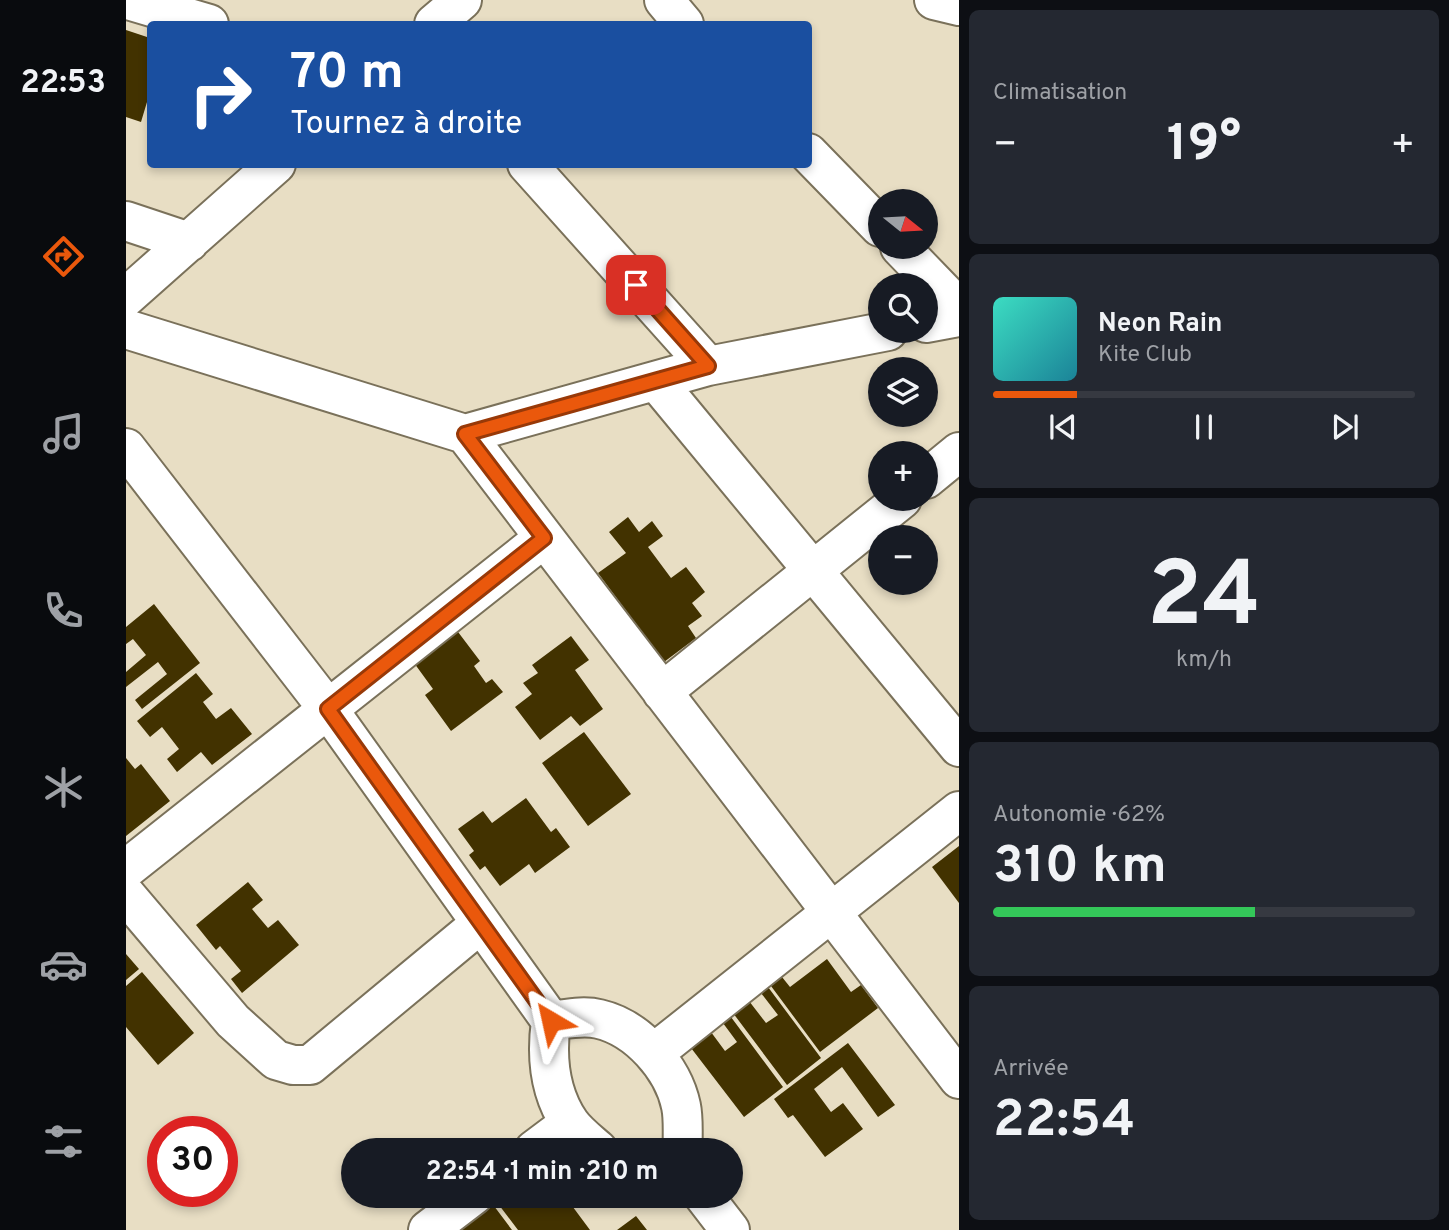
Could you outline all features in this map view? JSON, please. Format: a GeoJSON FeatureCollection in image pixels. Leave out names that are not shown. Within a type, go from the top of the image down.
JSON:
{"type":"FeatureCollection","features":[{"type":"Feature","properties":{"kind":"street"},"geometry":{"type":"LineString","coordinates":[[128,0],[202,15]]}},
{"type":"Feature","properties":{"kind":"street"},"geometry":{"type":"LineString","coordinates":[[438,21],[462,0]]}},
{"type":"Feature","properties":{"kind":"street"},"geometry":{"type":"LineString","coordinates":[[664,0],[682,21]]}},
{"type":"Feature","properties":{"kind":"street"},"geometry":{"type":"LineString","coordinates":[[934,0],[959,6]]}},
{"type":"Feature","properties":{"kind":"street"},"geometry":{"type":"LineString","coordinates":[[812,157],[868,215]]}},
{"type":"Feature","properties":{"kind":"street"},"geometry":{"type":"LineString","coordinates":[[126,297],[272,168]]}},
{"type":"Feature","properties":{"kind":"street"},"geometry":{"type":"LineString","coordinates":[[531,168],[708,366]]}},
{"type":"Feature","properties":{"kind":"street"},"geometry":{"type":"LineString","coordinates":[[126,221],[189,242]]}},
{"type":"Feature","properties":{"kind":"street"},"geometry":{"type":"LineString","coordinates":[[912,259],[959,308]]}},
{"type":"Feature","properties":{"kind":"street"},"geometry":{"type":"LineString","coordinates":[[938,321],[959,317]]}},
{"type":"Feature","properties":{"kind":"street"},"geometry":{"type":"LineString","coordinates":[[126,329],[465,434],[708,366],[868,335]]}},
{"type":"Feature","properties":{"kind":"street"},"geometry":{"type":"LineString","coordinates":[[656,381],[959,747]]}},
{"type":"Feature","properties":{"kind":"street"},"geometry":{"type":"LineString","coordinates":[[465,434],[959,1079]]}},
{"type":"Feature","properties":{"kind":"street"},"geometry":{"type":"LineString","coordinates":[[938,469],[959,452]]}},
{"type":"Feature","properties":{"kind":"street"},"geometry":{"type":"LineString","coordinates":[[133,471],[328,709],[551,1021],[547,1045],[551,1083],[570,1123],[586,1138]]}},
{"type":"Feature","properties":{"kind":"street"},"geometry":{"type":"LineString","coordinates":[[662,692],[887,511]]}},
{"type":"Feature","properties":{"kind":"street"},"geometry":{"type":"LineString","coordinates":[[126,869],[544,538]]}},
{"type":"Feature","properties":{"kind":"street"},"geometry":{"type":"LineString","coordinates":[[654,1053],[959,811]]}},
{"type":"Feature","properties":{"kind":"street"},"geometry":{"type":"LineString","coordinates":[[126,895],[233,1021],[276,1060],[293,1065],[310,1065],[480,924]]}},
{"type":"Feature","properties":{"kind":"street"},"geometry":{"type":"LineString","coordinates":[[551,1021],[586,1017],[602,1019],[637,1038],[654,1053],[668,1073],[677,1093],[682,1109],[683,1138]]}},
{"type":"Feature","properties":{"kind":"street"},"geometry":{"type":"LineString","coordinates":[[550,1138],[570,1123]]}},
{"type":"Feature","properties":{"kind":"street"},"geometry":{"type":"LineString","coordinates":[[428,1230],[457,1208]]}},
{"type":"Feature","properties":{"kind":"street"},"geometry":{"type":"LineString","coordinates":[[713,1208],[730,1230]]}},
{"type":"Feature","properties":{"kind":"building"},"geometry":{"type":"Polygon","coordinates":[[[126,30],[147,37],[147,102],[141,122],[126,117],[126,30]]]}},
{"type":"Feature","properties":{"kind":"building"},"geometry":{"type":"Polygon","coordinates":[[[628,517],[639,532],[652,521],[663,536],[648,547],[671,578],[686,567],[705,592],[692,603],[702,616],[688,626],[696,638],[664,662],[598,573],[626,553],[609,532],[628,517]]]}},
{"type":"Feature","properties":{"kind":"building"},"geometry":{"type":"Polygon","coordinates":[[[154,604],[200,663],[142,709],[135,700],[167,674],[158,662],[126,687],[126,672],[146,655],[133,639],[126,644],[126,627],[154,604]]]}},
{"type":"Feature","properties":{"kind":"building"},"geometry":{"type":"Polygon","coordinates":[[[452,624],[480,661],[474,666],[486,683],[492,679],[503,692],[451,731],[425,695],[433,689],[409,656],[452,624]]]}},
{"type":"Feature","properties":{"kind":"building"},"geometry":{"type":"Polygon","coordinates":[[[571,636],[589,660],[575,670],[603,709],[580,726],[571,716],[540,740],[515,707],[532,694],[523,683],[538,673],[532,665],[571,636]]]}},
{"type":"Feature","properties":{"kind":"building"},"geometry":{"type":"Polygon","coordinates":[[[196,673],[213,694],[203,702],[216,719],[231,708],[252,734],[212,765],[201,752],[177,772],[167,759],[179,749],[162,727],[150,737],[137,721],[196,673]]]}},
{"type":"Feature","properties":{"kind":"building"},"geometry":{"type":"Polygon","coordinates":[[[584,732],[631,794],[588,826],[542,763],[584,732]]]}},
{"type":"Feature","properties":{"kind":"building"},"geometry":{"type":"Polygon","coordinates":[[[126,758],[135,769],[141,764],[170,801],[126,836],[126,758]]]}},
{"type":"Feature","properties":{"kind":"building"},"geometry":{"type":"Polygon","coordinates":[[[526,798],[551,832],[556,828],[570,847],[535,873],[529,864],[500,886],[485,866],[480,870],[469,855],[474,851],[458,829],[483,811],[492,823],[526,798]]]}},
{"type":"Feature","properties":{"kind":"building"},"geometry":{"type":"Polygon","coordinates":[[[959,846],[959,903],[932,867],[959,846]]]}},
{"type":"Feature","properties":{"kind":"building"},"geometry":{"type":"Polygon","coordinates":[[[248,882],[263,900],[252,909],[268,928],[278,920],[299,945],[242,993],[231,979],[241,971],[220,946],[216,950],[196,925],[248,882]]]}},
{"type":"Feature","properties":{"kind":"building"},"geometry":{"type":"Polygon","coordinates":[[[126,954],[139,969],[126,980],[126,954]]]}},
{"type":"Feature","properties":{"kind":"building"},"geometry":{"type":"Polygon","coordinates":[[[827,959],[851,992],[861,985],[878,1008],[820,1052],[771,986],[782,977],[790,987],[827,959]]]}},
{"type":"Feature","properties":{"kind":"building"},"geometry":{"type":"Polygon","coordinates":[[[142,972],[194,1033],[158,1065],[126,1027],[126,986],[142,972]]]}},
{"type":"Feature","properties":{"kind":"building"},"geometry":{"type":"Polygon","coordinates":[[[768,987],[821,1058],[787,1085],[733,1013],[749,1001],[766,1023],[778,1015],[761,993],[768,987]]]}},
{"type":"Feature","properties":{"kind":"building"},"geometry":{"type":"Polygon","coordinates":[[[728,1013],[783,1087],[744,1117],[688,1044],[708,1028],[725,1051],[737,1042],[720,1019],[728,1013]]]}},
{"type":"Feature","properties":{"kind":"building"},"geometry":{"type":"Polygon","coordinates":[[[848,1043],[895,1105],[878,1117],[842,1067],[814,1089],[831,1112],[843,1103],[863,1129],[825,1157],[793,1115],[788,1118],[774,1099],[848,1043]]]}},
{"type":"Feature","properties":{"kind":"building"},"geometry":{"type":"Polygon","coordinates":[[[483,1208],[496,1208],[512,1230],[454,1230],[483,1208]]]}},
{"type":"Feature","properties":{"kind":"building"},"geometry":{"type":"Polygon","coordinates":[[[501,1208],[574,1208],[590,1230],[518,1230],[501,1208]]]}},
{"type":"Feature","properties":{"kind":"building"},"geometry":{"type":"Polygon","coordinates":[[[636,1216],[647,1230],[617,1230],[636,1216]]]}},
{"type":"Feature","properties":{"kind":"route"},"geometry":{"type":"LineString","coordinates":[[551,1021],[328,709],[544,538],[465,434],[708,366],[636,285]]}}]}
